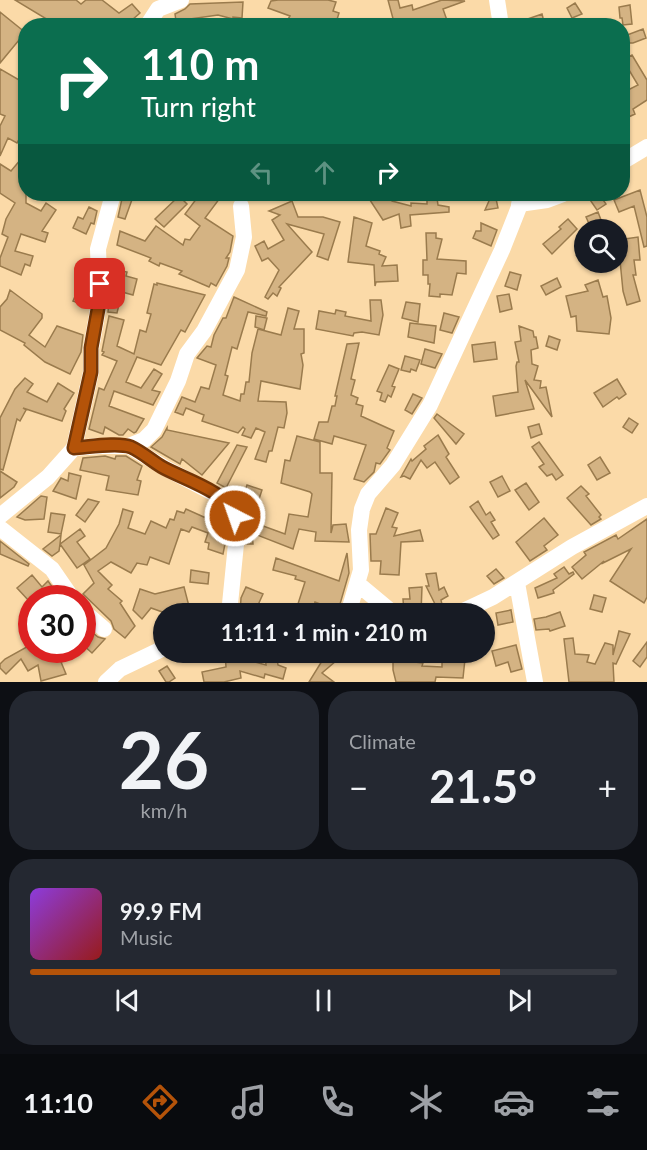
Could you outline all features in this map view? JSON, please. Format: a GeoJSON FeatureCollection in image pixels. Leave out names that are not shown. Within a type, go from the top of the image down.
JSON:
{"type":"FeatureCollection","features":[{"type":"Feature","properties":{"kind":"street"},"geometry":{"type":"LineString","coordinates":[[152,18],[158,9],[181,0]]}},
{"type":"Feature","properties":{"kind":"street"},"geometry":{"type":"LineString","coordinates":[[497,0],[500,18]]}},
{"type":"Feature","properties":{"kind":"street"},"geometry":{"type":"LineString","coordinates":[[630,157],[647,147]]}},
{"type":"Feature","properties":{"kind":"street"},"geometry":{"type":"LineString","coordinates":[[0,516],[48,477],[74,448],[91,372],[91,348],[100,298],[98,249],[111,201]]}},
{"type":"Feature","properties":{"kind":"street"},"geometry":{"type":"LineString","coordinates":[[352,603],[361,570],[359,530],[362,509],[368,494],[393,465],[430,405],[502,250],[519,201]]}},
{"type":"Feature","properties":{"kind":"street"},"geometry":{"type":"LineString","coordinates":[[74,448],[129,446],[144,440],[154,430],[178,381],[187,354],[204,331],[237,270],[244,237],[241,206]]}},
{"type":"Feature","properties":{"kind":"street"},"geometry":{"type":"LineString","coordinates":[[129,446],[219,496],[233,509],[236,544],[230,603]]}},
{"type":"Feature","properties":{"kind":"street"},"geometry":{"type":"LineString","coordinates":[[480,603],[517,583],[572,547],[647,506]]}},
{"type":"Feature","properties":{"kind":"street"},"geometry":{"type":"LineString","coordinates":[[0,528],[52,569],[63,585]]}},
{"type":"Feature","properties":{"kind":"street"},"geometry":{"type":"LineString","coordinates":[[517,583],[535,682]]}},
{"type":"Feature","properties":{"kind":"street"},"geometry":{"type":"LineString","coordinates":[[358,584],[381,603]]}},
{"type":"Feature","properties":{"kind":"street"},"geometry":{"type":"LineString","coordinates":[[96,622],[104,629]]}},
{"type":"Feature","properties":{"kind":"street"},"geometry":{"type":"LineString","coordinates":[[106,682],[120,669],[153,653]]}},
{"type":"Feature","properties":{"kind":"building"},"geometry":{"type":"Polygon","coordinates":[[[15,0],[76,0],[81,4],[86,0],[102,0],[119,13],[132,4],[140,13],[134,18],[45,18],[15,0]]]}},
{"type":"Feature","properties":{"kind":"building"},"geometry":{"type":"Polygon","coordinates":[[[328,0],[336,2],[333,11],[339,13],[337,18],[289,18],[290,16],[268,8],[271,1],[328,0]]]}},
{"type":"Feature","properties":{"kind":"building"},"geometry":{"type":"Polygon","coordinates":[[[388,0],[398,0],[400,8],[412,5],[413,10],[442,0],[465,1],[443,9],[446,18],[393,18],[388,0]]]}},
{"type":"Feature","properties":{"kind":"building"},"geometry":{"type":"Polygon","coordinates":[[[243,2],[242,18],[218,15],[176,18],[175,14],[190,4],[243,2]]]}},
{"type":"Feature","properties":{"kind":"building"},"geometry":{"type":"Polygon","coordinates":[[[575,3],[582,14],[572,18],[567,8],[575,3]]]}},
{"type":"Feature","properties":{"kind":"building"},"geometry":{"type":"Polygon","coordinates":[[[630,5],[632,24],[630,24],[630,18],[620,18],[619,7],[630,5]]]}},
{"type":"Feature","properties":{"kind":"building"},"geometry":{"type":"Polygon","coordinates":[[[0,12],[18,27],[18,41],[0,63],[0,12]]]}},
{"type":"Feature","properties":{"kind":"building"},"geometry":{"type":"Polygon","coordinates":[[[542,14],[543,18],[530,18],[542,14]]]}},
{"type":"Feature","properties":{"kind":"building"},"geometry":{"type":"Polygon","coordinates":[[[643,29],[646,38],[630,43],[630,34],[643,29]]]}},
{"type":"Feature","properties":{"kind":"building"},"geometry":{"type":"Polygon","coordinates":[[[632,55],[647,80],[647,100],[633,109],[635,114],[630,116],[630,89],[638,85],[630,72],[630,56],[632,55]]]}},
{"type":"Feature","properties":{"kind":"building"},"geometry":{"type":"Polygon","coordinates":[[[0,69],[18,79],[18,141],[17,143],[8,138],[0,156],[0,126],[5,116],[0,114],[0,69]]]}},
{"type":"Feature","properties":{"kind":"building"},"geometry":{"type":"Polygon","coordinates":[[[18,163],[18,201],[26,201],[41,211],[46,203],[56,210],[42,231],[48,233],[45,242],[21,234],[15,251],[33,256],[30,266],[25,264],[21,275],[0,266],[0,258],[8,237],[2,234],[6,219],[15,203],[0,193],[0,164],[11,171],[18,163]]]}},
{"type":"Feature","properties":{"kind":"building"},"geometry":{"type":"Polygon","coordinates":[[[640,190],[647,217],[647,246],[644,247],[634,206],[619,212],[614,201],[630,201],[630,194],[640,190]]]}},
{"type":"Feature","properties":{"kind":"building"},"geometry":{"type":"Polygon","coordinates":[[[121,201],[131,201],[125,219],[118,217],[121,201]]]}},
{"type":"Feature","properties":{"kind":"building"},"geometry":{"type":"Polygon","coordinates":[[[174,201],[184,201],[187,204],[164,227],[155,219],[174,201]]]}},
{"type":"Feature","properties":{"kind":"building"},"geometry":{"type":"Polygon","coordinates":[[[195,201],[218,201],[205,218],[233,236],[230,252],[226,258],[229,258],[227,266],[216,286],[211,283],[209,287],[179,274],[182,271],[160,263],[159,266],[149,261],[151,258],[117,245],[120,231],[145,241],[156,226],[183,245],[185,239],[190,240],[200,226],[185,214],[195,201]]]}},
{"type":"Feature","properties":{"kind":"building"},"geometry":{"type":"Polygon","coordinates":[[[292,201],[298,217],[323,217],[340,222],[328,260],[317,256],[324,234],[287,224],[312,252],[279,287],[281,288],[277,296],[273,293],[268,299],[265,297],[279,270],[268,258],[262,261],[255,246],[264,241],[268,249],[284,240],[272,220],[280,215],[269,211],[292,201]]]}},
{"type":"Feature","properties":{"kind":"building"},"geometry":{"type":"Polygon","coordinates":[[[371,201],[392,201],[411,206],[411,203],[427,204],[427,201],[437,201],[438,205],[449,207],[449,212],[410,215],[411,226],[401,228],[399,214],[383,220],[371,201]]]}},
{"type":"Feature","properties":{"kind":"building"},"geometry":{"type":"Polygon","coordinates":[[[489,201],[496,201],[498,208],[485,210],[489,201]]]}},
{"type":"Feature","properties":{"kind":"building"},"geometry":{"type":"Polygon","coordinates":[[[591,201],[604,201],[606,204],[597,210],[591,201]]]}},
{"type":"Feature","properties":{"kind":"building"},"geometry":{"type":"Polygon","coordinates":[[[89,207],[97,211],[94,224],[91,223],[86,234],[73,228],[78,217],[83,219],[89,207]]]}},
{"type":"Feature","properties":{"kind":"building"},"geometry":{"type":"Polygon","coordinates":[[[598,212],[601,219],[587,219],[586,217],[598,212]]]}},
{"type":"Feature","properties":{"kind":"building"},"geometry":{"type":"Polygon","coordinates":[[[354,217],[372,223],[366,246],[380,251],[379,254],[386,257],[382,266],[397,265],[398,281],[376,282],[375,286],[374,265],[348,262],[354,217]]]}},
{"type":"Feature","properties":{"kind":"building"},"geometry":{"type":"Polygon","coordinates":[[[568,219],[574,226],[574,232],[552,254],[543,244],[561,229],[559,227],[568,219]]]}},
{"type":"Feature","properties":{"kind":"building"},"geometry":{"type":"Polygon","coordinates":[[[481,223],[497,230],[491,246],[473,238],[476,231],[481,231],[481,223]]]}},
{"type":"Feature","properties":{"kind":"building"},"geometry":{"type":"Polygon","coordinates":[[[426,233],[436,233],[436,238],[442,239],[437,259],[466,261],[466,274],[457,273],[452,295],[429,296],[428,275],[423,275],[423,260],[427,260],[426,233]]]}},
{"type":"Feature","properties":{"kind":"building"},"geometry":{"type":"Polygon","coordinates":[[[638,237],[640,260],[634,260],[636,275],[633,275],[640,301],[627,305],[621,273],[628,273],[628,238],[638,237]]]}},
{"type":"Feature","properties":{"kind":"building"},"geometry":{"type":"Polygon","coordinates":[[[112,269],[127,272],[126,276],[137,279],[133,295],[122,292],[117,313],[108,312],[112,269]]]}},
{"type":"Feature","properties":{"kind":"building"},"geometry":{"type":"Polygon","coordinates":[[[510,272],[521,275],[517,290],[505,286],[510,272]]]}},
{"type":"Feature","properties":{"kind":"building"},"geometry":{"type":"Polygon","coordinates":[[[83,278],[89,280],[87,306],[73,301],[83,278]]]}},
{"type":"Feature","properties":{"kind":"building"},"geometry":{"type":"Polygon","coordinates":[[[557,278],[561,287],[546,295],[541,286],[557,278]]]}},
{"type":"Feature","properties":{"kind":"building"},"geometry":{"type":"Polygon","coordinates":[[[598,280],[603,297],[607,296],[611,318],[609,334],[577,331],[576,316],[571,317],[566,296],[588,291],[585,285],[598,280]]]}},
{"type":"Feature","properties":{"kind":"building"},"geometry":{"type":"Polygon","coordinates":[[[157,283],[205,295],[185,332],[181,330],[161,365],[137,357],[126,382],[141,388],[154,369],[162,374],[152,390],[160,392],[153,405],[114,391],[109,406],[144,419],[136,432],[128,429],[123,435],[119,435],[105,427],[103,434],[89,429],[99,388],[104,390],[117,361],[102,355],[109,316],[124,320],[117,346],[134,354],[140,330],[146,332],[151,314],[147,313],[154,284],[157,285],[157,283]]]}},
{"type":"Feature","properties":{"kind":"building"},"geometry":{"type":"Polygon","coordinates":[[[10,290],[42,314],[42,318],[29,335],[45,347],[57,326],[83,335],[81,352],[70,374],[45,362],[24,345],[25,343],[0,330],[0,307],[7,299],[10,290]]]}},
{"type":"Feature","properties":{"kind":"building"},"geometry":{"type":"Polygon","coordinates":[[[509,294],[512,309],[500,312],[497,296],[509,294]]]}},
{"type":"Feature","properties":{"kind":"building"},"geometry":{"type":"Polygon","coordinates":[[[234,297],[267,312],[266,316],[248,312],[237,349],[232,347],[223,395],[240,401],[241,394],[244,394],[246,382],[249,382],[252,353],[258,329],[281,335],[288,308],[299,311],[294,329],[304,329],[300,389],[261,381],[258,401],[286,402],[287,413],[284,428],[278,427],[272,451],[269,451],[266,462],[255,459],[265,432],[256,428],[251,438],[242,435],[245,429],[243,427],[238,433],[202,421],[204,415],[186,408],[183,415],[175,412],[182,397],[195,402],[201,387],[209,389],[216,365],[197,358],[207,346],[211,347],[214,335],[223,318],[226,318],[234,297]]]}},
{"type":"Feature","properties":{"kind":"building"},"geometry":{"type":"Polygon","coordinates":[[[370,300],[381,300],[383,315],[379,335],[362,332],[354,333],[353,336],[316,329],[319,311],[335,314],[336,310],[346,312],[345,316],[371,321],[370,300]]]}},
{"type":"Feature","properties":{"kind":"building"},"geometry":{"type":"Polygon","coordinates":[[[406,302],[420,304],[418,322],[402,318],[406,302]]]}},
{"type":"Feature","properties":{"kind":"building"},"geometry":{"type":"Polygon","coordinates":[[[444,313],[459,317],[452,333],[440,330],[444,313]]]}},
{"type":"Feature","properties":{"kind":"building"},"geometry":{"type":"Polygon","coordinates":[[[256,316],[267,318],[264,330],[255,327],[256,316]]]}},
{"type":"Feature","properties":{"kind":"building"},"geometry":{"type":"Polygon","coordinates":[[[410,323],[436,326],[434,343],[408,337],[410,323]]]}},
{"type":"Feature","properties":{"kind":"building"},"geometry":{"type":"Polygon","coordinates":[[[519,326],[533,331],[536,337],[538,348],[531,350],[532,364],[538,366],[534,380],[541,381],[540,388],[546,387],[552,417],[525,380],[534,409],[496,416],[493,396],[518,392],[516,366],[519,362],[515,342],[521,341],[519,326]]]}},
{"type":"Feature","properties":{"kind":"building"},"geometry":{"type":"Polygon","coordinates":[[[549,336],[560,340],[557,350],[546,346],[549,336]]]}},
{"type":"Feature","properties":{"kind":"building"},"geometry":{"type":"Polygon","coordinates":[[[495,342],[497,359],[474,362],[472,345],[495,342]]]}},
{"type":"Feature","properties":{"kind":"building"},"geometry":{"type":"Polygon","coordinates":[[[359,343],[351,379],[355,380],[351,395],[358,398],[356,404],[363,406],[361,416],[394,431],[387,448],[390,450],[380,464],[376,463],[374,472],[364,482],[354,479],[366,445],[334,436],[332,444],[314,439],[319,422],[328,422],[332,406],[335,406],[337,396],[335,396],[347,344],[359,343]]]}},
{"type":"Feature","properties":{"kind":"building"},"geometry":{"type":"Polygon","coordinates":[[[425,349],[442,354],[435,368],[421,364],[425,349]]]}},
{"type":"Feature","properties":{"kind":"building"},"geometry":{"type":"Polygon","coordinates":[[[405,356],[420,360],[416,371],[401,370],[405,356]]]}},
{"type":"Feature","properties":{"kind":"building"},"geometry":{"type":"Polygon","coordinates":[[[389,365],[399,369],[392,386],[395,387],[391,397],[388,395],[385,402],[380,400],[382,393],[377,391],[389,365]]]}},
{"type":"Feature","properties":{"kind":"building"},"geometry":{"type":"Polygon","coordinates":[[[25,378],[33,384],[27,392],[47,402],[58,383],[74,393],[64,409],[66,411],[62,421],[23,408],[26,410],[20,421],[17,419],[3,470],[0,469],[0,418],[15,389],[25,378]]]}},
{"type":"Feature","properties":{"kind":"building"},"geometry":{"type":"Polygon","coordinates":[[[617,379],[626,394],[619,399],[617,397],[603,407],[594,393],[617,379]]]}},
{"type":"Feature","properties":{"kind":"building"},"geometry":{"type":"Polygon","coordinates":[[[413,394],[422,398],[412,414],[405,410],[413,394]]]}},
{"type":"Feature","properties":{"kind":"building"},"geometry":{"type":"Polygon","coordinates":[[[437,414],[464,434],[456,444],[434,418],[437,414]]]}},
{"type":"Feature","properties":{"kind":"building"},"geometry":{"type":"Polygon","coordinates":[[[629,418],[638,424],[632,433],[623,427],[629,418]]]}},
{"type":"Feature","properties":{"kind":"building"},"geometry":{"type":"Polygon","coordinates":[[[539,424],[542,434],[531,438],[528,427],[539,424]]]}},
{"type":"Feature","properties":{"kind":"building"},"geometry":{"type":"Polygon","coordinates":[[[167,428],[167,430],[229,443],[202,475],[182,459],[180,464],[151,447],[162,437],[167,428]]]}},
{"type":"Feature","properties":{"kind":"building"},"geometry":{"type":"Polygon","coordinates":[[[438,435],[449,454],[446,457],[459,477],[450,484],[435,462],[427,468],[421,460],[410,479],[401,477],[411,459],[412,461],[426,449],[424,446],[438,435]]]}},
{"type":"Feature","properties":{"kind":"building"},"geometry":{"type":"Polygon","coordinates":[[[297,436],[320,442],[320,473],[332,473],[331,533],[333,525],[346,524],[349,542],[315,541],[316,532],[299,529],[293,549],[252,533],[253,544],[246,544],[245,524],[255,523],[285,534],[289,514],[308,517],[312,494],[281,483],[285,460],[290,461],[297,436]]]}},
{"type":"Feature","properties":{"kind":"building"},"geometry":{"type":"Polygon","coordinates":[[[539,442],[563,475],[556,480],[552,474],[547,476],[539,467],[544,464],[532,447],[539,442]]]}},
{"type":"Feature","properties":{"kind":"building"},"geometry":{"type":"Polygon","coordinates":[[[237,445],[247,447],[226,488],[217,483],[237,445]]]}},
{"type":"Feature","properties":{"kind":"building"},"geometry":{"type":"Polygon","coordinates":[[[105,456],[115,459],[116,456],[126,456],[142,466],[137,480],[141,481],[138,495],[106,490],[109,476],[80,470],[83,458],[105,456]]]}},
{"type":"Feature","properties":{"kind":"building"},"geometry":{"type":"Polygon","coordinates":[[[600,457],[610,473],[597,480],[588,465],[600,457]]]}},
{"type":"Feature","properties":{"kind":"building"},"geometry":{"type":"Polygon","coordinates":[[[0,471],[17,482],[0,498],[0,471]]]}},
{"type":"Feature","properties":{"kind":"building"},"geometry":{"type":"Polygon","coordinates":[[[69,473],[81,476],[76,499],[53,491],[61,478],[68,481],[69,473]]]}},
{"type":"Feature","properties":{"kind":"building"},"geometry":{"type":"Polygon","coordinates":[[[502,476],[510,491],[498,497],[490,482],[502,476]]]}},
{"type":"Feature","properties":{"kind":"building"},"geometry":{"type":"Polygon","coordinates":[[[526,483],[539,502],[529,510],[515,490],[526,483]]]}},
{"type":"Feature","properties":{"kind":"building"},"geometry":{"type":"Polygon","coordinates":[[[247,485],[262,490],[255,511],[243,507],[241,502],[247,485]]]}},
{"type":"Feature","properties":{"kind":"building"},"geometry":{"type":"Polygon","coordinates":[[[581,486],[589,494],[586,496],[601,515],[599,517],[601,519],[591,525],[567,498],[581,486]]]}},
{"type":"Feature","properties":{"kind":"building"},"geometry":{"type":"Polygon","coordinates":[[[41,496],[47,497],[44,519],[25,520],[17,517],[41,496]]]}},
{"type":"Feature","properties":{"kind":"building"},"geometry":{"type":"Polygon","coordinates":[[[88,499],[99,502],[85,522],[76,515],[88,499]]]}},
{"type":"Feature","properties":{"kind":"building"},"geometry":{"type":"Polygon","coordinates":[[[478,501],[486,515],[490,512],[495,520],[491,522],[499,535],[493,539],[470,507],[478,501]]]}},
{"type":"Feature","properties":{"kind":"building"},"geometry":{"type":"Polygon","coordinates":[[[214,505],[223,514],[225,544],[223,554],[208,549],[209,543],[205,542],[208,533],[192,527],[189,532],[181,529],[169,564],[150,557],[147,565],[137,563],[131,573],[111,562],[98,571],[112,585],[108,589],[122,601],[120,603],[135,626],[125,638],[114,629],[111,621],[96,607],[96,585],[92,585],[94,583],[84,565],[106,548],[119,524],[123,509],[133,512],[128,528],[145,534],[151,521],[166,528],[170,519],[174,520],[177,511],[184,513],[186,509],[206,518],[214,505]]]}},
{"type":"Feature","properties":{"kind":"building"},"geometry":{"type":"Polygon","coordinates":[[[386,508],[398,513],[392,527],[397,528],[394,536],[420,530],[423,541],[401,542],[399,575],[380,574],[381,561],[371,561],[370,534],[376,534],[386,508]]]}},
{"type":"Feature","properties":{"kind":"building"},"geometry":{"type":"Polygon","coordinates":[[[51,513],[65,515],[61,534],[48,532],[51,513]]]}},
{"type":"Feature","properties":{"kind":"building"},"geometry":{"type":"Polygon","coordinates":[[[544,518],[558,535],[544,546],[547,550],[530,561],[516,542],[544,518]]]}},
{"type":"Feature","properties":{"kind":"building"},"geometry":{"type":"Polygon","coordinates":[[[647,519],[647,597],[644,603],[610,581],[631,549],[603,563],[604,561],[582,579],[572,567],[586,555],[584,552],[616,535],[618,539],[647,519]]]}},
{"type":"Feature","properties":{"kind":"building"},"geometry":{"type":"Polygon","coordinates":[[[80,529],[85,536],[77,542],[90,559],[77,568],[60,544],[80,529]]]}},
{"type":"Feature","properties":{"kind":"building"},"geometry":{"type":"Polygon","coordinates":[[[61,535],[59,551],[52,556],[43,549],[61,535]]]}},
{"type":"Feature","properties":{"kind":"building"},"geometry":{"type":"Polygon","coordinates":[[[0,541],[29,564],[28,566],[0,554],[0,541]]]}},
{"type":"Feature","properties":{"kind":"building"},"geometry":{"type":"Polygon","coordinates":[[[347,553],[349,573],[340,603],[298,603],[305,582],[295,579],[296,576],[273,570],[276,558],[339,581],[347,553]]]}},
{"type":"Feature","properties":{"kind":"building"},"geometry":{"type":"Polygon","coordinates":[[[564,567],[569,574],[573,572],[574,574],[553,590],[554,593],[538,598],[535,588],[557,578],[554,574],[564,567]]]}},
{"type":"Feature","properties":{"kind":"building"},"geometry":{"type":"Polygon","coordinates":[[[496,569],[504,578],[494,584],[487,576],[496,569]]]}},
{"type":"Feature","properties":{"kind":"building"},"geometry":{"type":"Polygon","coordinates":[[[191,570],[209,573],[208,584],[190,582],[191,570]]]}},
{"type":"Feature","properties":{"kind":"building"},"geometry":{"type":"Polygon","coordinates":[[[436,573],[439,590],[444,587],[448,596],[441,600],[442,603],[434,603],[426,586],[429,586],[426,574],[436,573]]]}},
{"type":"Feature","properties":{"kind":"building"},"geometry":{"type":"Polygon","coordinates":[[[32,575],[40,585],[20,585],[32,575]]]}},
{"type":"Feature","properties":{"kind":"building"},"geometry":{"type":"Polygon","coordinates":[[[184,587],[188,603],[153,603],[153,609],[151,608],[142,619],[133,610],[140,589],[155,594],[184,587]]]}},
{"type":"Feature","properties":{"kind":"building"},"geometry":{"type":"Polygon","coordinates":[[[246,587],[263,594],[259,603],[241,603],[246,587]]]}},
{"type":"Feature","properties":{"kind":"building"},"geometry":{"type":"Polygon","coordinates":[[[422,587],[421,603],[403,603],[403,599],[410,599],[409,588],[422,587]]]}},
{"type":"Feature","properties":{"kind":"building"},"geometry":{"type":"Polygon","coordinates":[[[594,595],[606,598],[602,612],[590,609],[594,595]]]}},
{"type":"Feature","properties":{"kind":"building"},"geometry":{"type":"Polygon","coordinates":[[[511,610],[513,622],[498,625],[496,613],[511,610]]]}},
{"type":"Feature","properties":{"kind":"building"},"geometry":{"type":"Polygon","coordinates":[[[560,612],[565,626],[550,631],[549,629],[536,630],[534,619],[560,612]]]}},
{"type":"Feature","properties":{"kind":"building"},"geometry":{"type":"Polygon","coordinates":[[[619,631],[630,634],[616,664],[613,663],[614,682],[569,682],[564,639],[573,638],[575,654],[589,655],[587,662],[595,664],[605,643],[613,645],[613,655],[619,631]]]}},
{"type":"Feature","properties":{"kind":"building"},"geometry":{"type":"Polygon","coordinates":[[[96,635],[105,639],[96,649],[96,635]]]}},
{"type":"Feature","properties":{"kind":"building"},"geometry":{"type":"Polygon","coordinates":[[[647,642],[647,657],[640,667],[633,661],[647,642]]]}},
{"type":"Feature","properties":{"kind":"building"},"geometry":{"type":"Polygon","coordinates":[[[516,645],[522,669],[511,672],[508,662],[496,666],[495,650],[516,645]]]}},
{"type":"Feature","properties":{"kind":"building"},"geometry":{"type":"Polygon","coordinates":[[[18,652],[18,662],[6,674],[0,668],[0,664],[18,652]]]}},
{"type":"Feature","properties":{"kind":"building"},"geometry":{"type":"Polygon","coordinates":[[[23,663],[61,663],[66,674],[41,681],[38,665],[28,671],[23,663]]]}},
{"type":"Feature","properties":{"kind":"building"},"geometry":{"type":"Polygon","coordinates":[[[226,663],[266,665],[266,663],[278,663],[286,668],[283,679],[265,674],[264,678],[240,671],[241,678],[224,682],[204,682],[202,672],[226,667],[226,663]]]}},
{"type":"Feature","properties":{"kind":"building"},"geometry":{"type":"Polygon","coordinates":[[[321,663],[334,663],[322,673],[334,682],[309,682],[321,663]]]}},
{"type":"Feature","properties":{"kind":"building"},"geometry":{"type":"Polygon","coordinates":[[[393,663],[423,663],[422,666],[442,667],[442,663],[465,663],[463,678],[436,677],[435,682],[396,682],[393,663]]]}},
{"type":"Feature","properties":{"kind":"building"},"geometry":{"type":"Polygon","coordinates":[[[167,666],[175,678],[169,682],[166,682],[159,671],[167,666]]]}},
{"type":"Feature","properties":{"kind":"route"},"geometry":{"type":"LineString","coordinates":[[100,284],[100,298],[91,348],[91,372],[74,448],[129,446],[219,496],[233,509],[235,516]]}}]}
